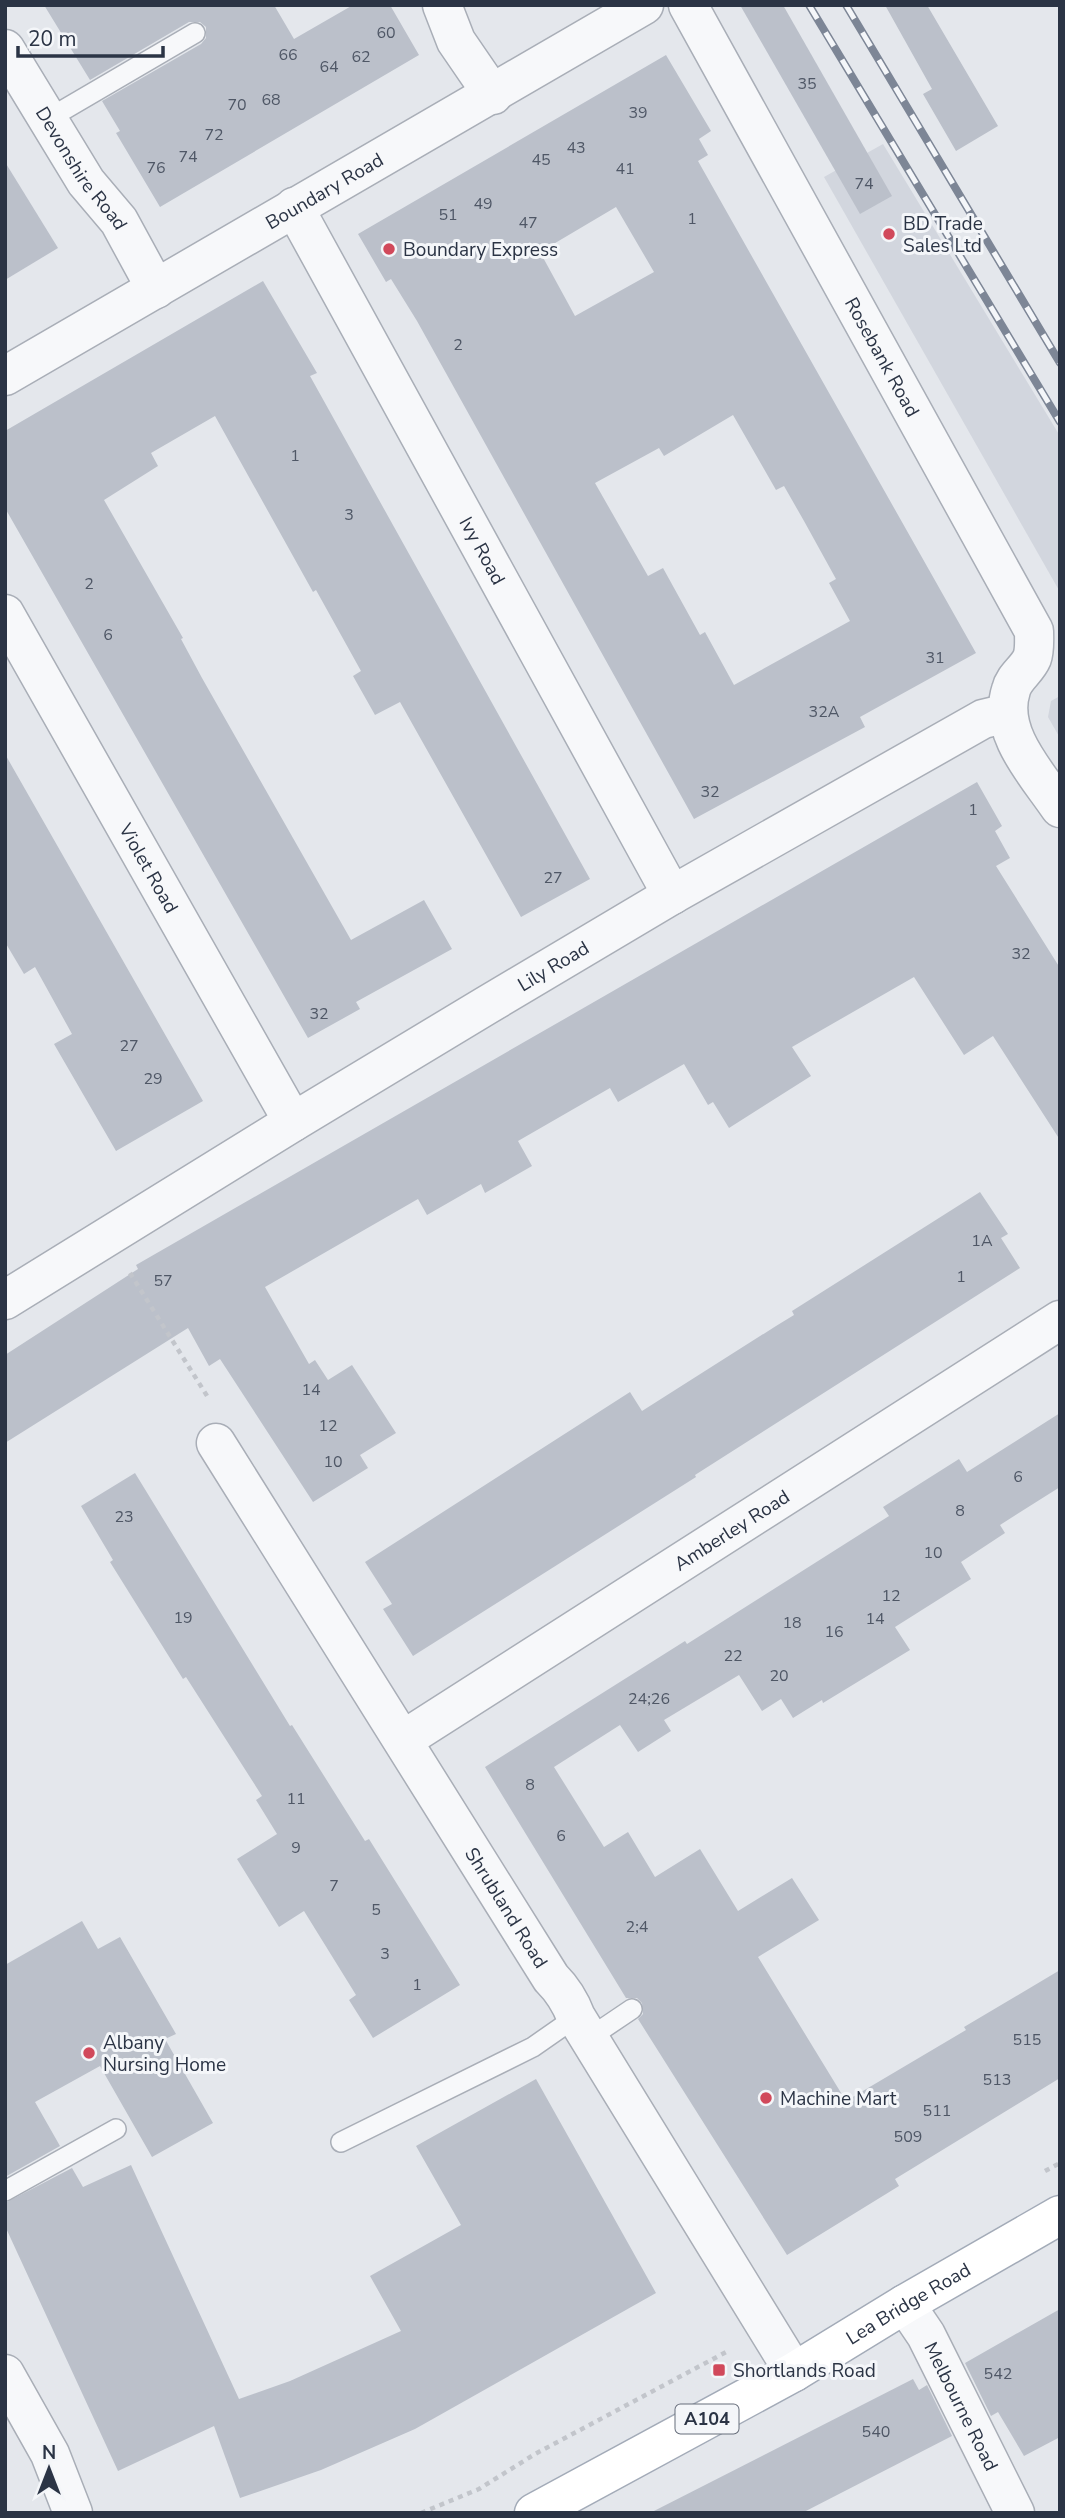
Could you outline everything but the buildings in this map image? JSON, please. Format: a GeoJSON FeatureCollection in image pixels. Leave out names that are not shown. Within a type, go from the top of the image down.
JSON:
{"type":"FeatureCollection","features":[{"type":"Feature","properties":{"kind":"main road","name":"Lea Bridge Road"},"geometry":{"type":"LineString","coordinates":[[534,2513],[794,2372],[905,2304],[1060,2215]]}},
{"type":"Feature","properties":{"kind":"street"},"geometry":{"type":"LineString","coordinates":[[442,5],[456,41],[493,95]]}},
{"type":"Feature","properties":{"kind":"street","name":"Boundary Road"},"geometry":{"type":"LineString","coordinates":[[5,376],[645,5]]}},
{"type":"Feature","properties":{"kind":"street","name":"Rosebank Road"},"geometry":{"type":"LineString","coordinates":[[688,5],[1034,631],[1031,660],[1010,690],[1008,713]]}},
{"type":"Feature","properties":{"kind":"street","name":"Devonshire Road"},"geometry":{"type":"LineString","coordinates":[[5,49],[86,182],[120,221],[156,289]]}},
{"type":"Feature","properties":{"kind":"street","name":"Ivy Road"},"geometry":{"type":"LineString","coordinates":[[294,207],[673,895]]}},
{"type":"Feature","properties":{"kind":"street","name":"Violet Road"},"geometry":{"type":"LineString","coordinates":[[5,614],[293,1122]]}},
{"type":"Feature","properties":{"kind":"street"},"geometry":{"type":"LineString","coordinates":[[1008,713],[1016,742],[1060,808]]}},
{"type":"Feature","properties":{"kind":"street","name":"Lily Road"},"geometry":{"type":"LineString","coordinates":[[5,1300],[293,1122],[673,895],[983,719],[1008,713]]}},
{"type":"Feature","properties":{"kind":"street","name":"Amberley Road"},"geometry":{"type":"LineString","coordinates":[[402,1740],[1060,1320]]}},
{"type":"Feature","properties":{"kind":"street","name":"Shrubland Road"},"geometry":{"type":"LineString","coordinates":[[216,1443],[551,1978],[566,1996],[582,2028],[794,2372]]}},
{"type":"Feature","properties":{"kind":"street","name":"Melbourne Road"},"geometry":{"type":"LineString","coordinates":[[905,2304],[926,2335],[1015,2513]]}},
{"type":"Feature","properties":{"kind":"street"},"geometry":{"type":"LineString","coordinates":[[5,2374],[50,2454],[73,2513]]}},
{"type":"Feature","properties":{"kind":"lane"},"geometry":{"type":"LineString","coordinates":[[48,119],[195,33]]}},
{"type":"Feature","properties":{"kind":"lane"},"geometry":{"type":"LineString","coordinates":[[341,2142],[533,2046],[632,2009]]}},
{"type":"Feature","properties":{"kind":"lane"},"geometry":{"type":"LineString","coordinates":[[5,2191],[117,2129]]}},
{"type":"Feature","properties":{"kind":"path"},"geometry":{"type":"LineString","coordinates":[[107,1237],[217,1412],[216,1443]]}},
{"type":"Feature","properties":{"kind":"path"},"geometry":{"type":"LineString","coordinates":[[421,2513],[479,2489],[535,2454],[769,2332]]}},
{"type":"Feature","properties":{"kind":"shaded area"},"geometry":{"type":"Polygon","coordinates":[[[883,144],[1060,436],[1060,592],[824,177],[883,144]]]}},
{"type":"Feature","properties":{"kind":"shaded area"},"geometry":{"type":"Polygon","coordinates":[[[1060,696],[1060,738],[1048,717],[1051,701],[1060,696]]]}},
{"type":"Feature","properties":{"kind":"railway"},"geometry":{"type":"LineString","coordinates":[[809,5],[1060,422]]}},
{"type":"Feature","properties":{"kind":"railway"},"geometry":{"type":"LineString","coordinates":[[846,5],[1060,363]]}},
{"type":"Feature","properties":{"kind":"place","name":"BD Trade Sales Ltd"},"geometry":{"type":"Point","coordinates":[889,234]}},
{"type":"Feature","properties":{"kind":"place","name":"Boundary Express"},"geometry":{"type":"Point","coordinates":[389,249]}},
{"type":"Feature","properties":{"kind":"place","name":"Albany Nursing Home"},"geometry":{"type":"Point","coordinates":[89,2053]}},
{"type":"Feature","properties":{"kind":"place","name":"Machine Mart"},"geometry":{"type":"Point","coordinates":[766,2098]}},
{"type":"Feature","properties":{"kind":"place","name":"Shortlands Road"},"geometry":{"type":"Point","coordinates":[719,2370]}}]}
